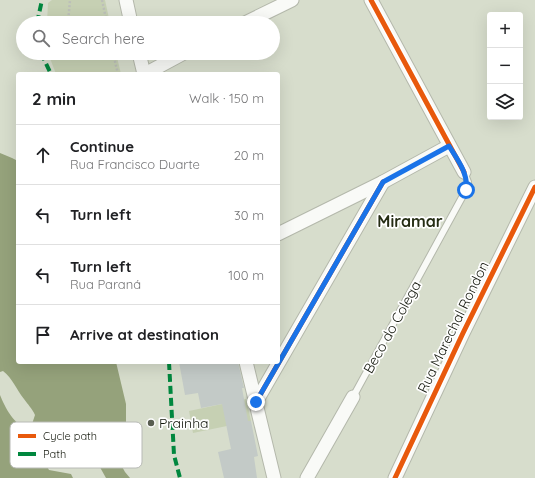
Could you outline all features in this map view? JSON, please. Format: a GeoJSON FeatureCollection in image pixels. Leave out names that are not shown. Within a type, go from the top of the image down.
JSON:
{"type":"FeatureCollection","features":[{"type":"Feature","properties":{"kind":"street"},"geometry":{"type":"LineString","coordinates":[[126,0],[129,16]]}},
{"type":"Feature","properties":{"kind":"street"},"geometry":{"type":"LineString","coordinates":[[259,16],[292,0]]}},
{"type":"Feature","properties":{"kind":"street"},"geometry":{"type":"LineString","coordinates":[[371,0],[464,172]]}},
{"type":"Feature","properties":{"kind":"street"},"geometry":{"type":"LineString","coordinates":[[141,60],[144,72]]}},
{"type":"Feature","properties":{"kind":"street"},"geometry":{"type":"LineString","coordinates":[[149,72],[171,60]]}},
{"type":"Feature","properties":{"kind":"street"},"geometry":{"type":"LineString","coordinates":[[280,233],[383,182],[449,146]]}},
{"type":"Feature","properties":{"kind":"street"},"geometry":{"type":"LineString","coordinates":[[280,360],[383,182]]}},
{"type":"Feature","properties":{"kind":"street","name":"Rua Marechal Rondon"},"geometry":{"type":"LineString","coordinates":[[395,478],[463,333],[535,187]]}},
{"type":"Feature","properties":{"kind":"street"},"geometry":{"type":"LineString","coordinates":[[246,364],[274,478]]}},
{"type":"Feature","properties":{"kind":"street"},"geometry":{"type":"LineString","coordinates":[[256,402],[278,364]]}},
{"type":"Feature","properties":{"kind":"street","name":"Beco do Colega"},"geometry":{"type":"LineString","coordinates":[[307,478],[353,396]]}},
{"type":"Feature","properties":{"kind":"lane","name":"Beco do Colega"},"geometry":{"type":"LineString","coordinates":[[353,396],[466,190],[468,182],[464,172]]}},
{"type":"Feature","properties":{"kind":"path"},"geometry":{"type":"LineString","coordinates":[[69,16],[70,0]]}},
{"type":"Feature","properties":{"kind":"path"},"geometry":{"type":"LineString","coordinates":[[102,0],[105,16]]}},
{"type":"Feature","properties":{"kind":"path"},"geometry":{"type":"LineString","coordinates":[[115,60],[118,72]]}},
{"type":"Feature","properties":{"kind":"shaded area"},"geometry":{"type":"Polygon","coordinates":[[[52,0],[105,0],[108,16],[47,16],[48,3],[52,0]]]}},
{"type":"Feature","properties":{"kind":"shaded area"},"geometry":{"type":"Polygon","coordinates":[[[51,60],[118,60],[121,72],[55,72],[51,60]]]}},
{"type":"Feature","properties":{"kind":"shaded area"},"geometry":{"type":"Polygon","coordinates":[[[0,153],[16,160],[16,364],[116,364],[126,404],[126,422],[33,422],[35,415],[31,408],[9,377],[3,371],[0,372],[0,153]]]}},
{"type":"Feature","properties":{"kind":"shaded area"},"geometry":{"type":"Polygon","coordinates":[[[0,395],[16,422],[10,422],[10,468],[48,468],[49,470],[71,474],[73,478],[0,478],[0,395]]]}},
{"type":"Feature","properties":{"kind":"shaded area"},"geometry":{"type":"Polygon","coordinates":[[[246,399],[251,421],[193,433],[189,411],[246,399]]]}},
{"type":"Feature","properties":{"kind":"shaded area"},"geometry":{"type":"Polygon","coordinates":[[[100,468],[123,468],[130,478],[106,478],[100,468]]]}},
{"type":"Feature","properties":{"kind":"building"},"geometry":{"type":"Polygon","coordinates":[[[179,364],[238,364],[244,388],[242,388],[248,421],[251,421],[258,456],[254,457],[257,478],[224,478],[218,452],[231,449],[222,404],[201,408],[198,393],[185,395],[179,364]]]}},
{"type":"Feature","properties":{"kind":"marked path"},"geometry":{"type":"LineString","coordinates":[[39,16],[42,0]]}},
{"type":"Feature","properties":{"kind":"marked path"},"geometry":{"type":"LineString","coordinates":[[44,60],[50,72]]}},
{"type":"Feature","properties":{"kind":"marked path"},"geometry":{"type":"LineString","coordinates":[[169,364],[174,455],[180,478]]}},
{"type":"Feature","properties":{"kind":"cycle path"},"geometry":{"type":"LineString","coordinates":[[371,0],[464,172]]}},
{"type":"Feature","properties":{"kind":"cycle path"},"geometry":{"type":"LineString","coordinates":[[280,360],[383,182]]}},
{"type":"Feature","properties":{"kind":"cycle path"},"geometry":{"type":"LineString","coordinates":[[395,478],[463,333],[535,187]]}},
{"type":"Feature","properties":{"kind":"cycle path"},"geometry":{"type":"LineString","coordinates":[[256,402],[278,364]]}},
{"type":"Feature","properties":{"kind":"place","name":"Prainha"},"geometry":{"type":"Point","coordinates":[151,423]}},
{"type":"Feature","properties":{"kind":"district","name":"Miramar"},"geometry":{"type":"Point","coordinates":[410,221]}},
{"type":"Feature","properties":{"kind":"route"},"geometry":{"type":"LineString","coordinates":[[256,402],[383,182],[449,146],[468,182],[466,190]]}}]}
